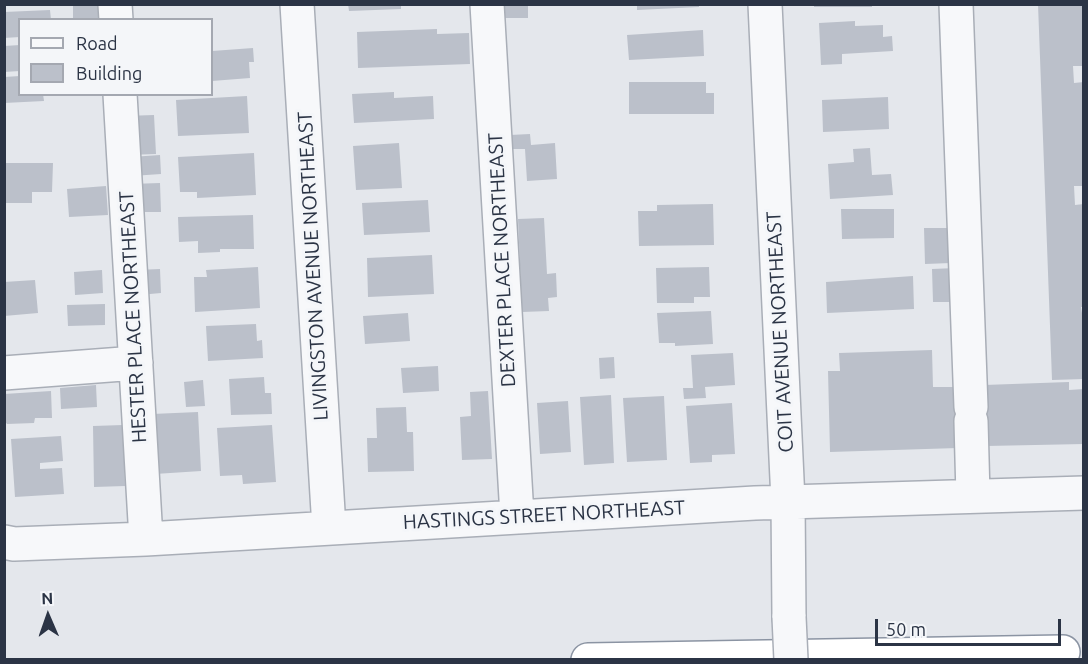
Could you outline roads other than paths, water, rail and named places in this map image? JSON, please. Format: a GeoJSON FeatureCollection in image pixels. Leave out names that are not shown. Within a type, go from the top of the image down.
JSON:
{"type":"FeatureCollection","features":[{"type":"Feature","properties":{"kind":"highway"},"geometry":{"type":"LineString","coordinates":[[588,660],[1073,651]]}},
{"type":"Feature","properties":{"kind":"highway"},"geometry":{"type":"LineString","coordinates":[[940,660],[1073,651]]}},
{"type":"Feature","properties":{"kind":"street","name":"LIVINGSTON AVENUE NORTHEAST"},"geometry":{"type":"LineString","coordinates":[[297,4],[329,528]]}},
{"type":"Feature","properties":{"kind":"street","name":"DEXTER PLACE NORTHEAST"},"geometry":{"type":"LineString","coordinates":[[487,4],[517,516]]}},
{"type":"Feature","properties":{"kind":"street","name":"COIT AVENUE NORTHEAST"},"geometry":{"type":"LineString","coordinates":[[765,4],[788,501],[791,660]]}},
{"type":"Feature","properties":{"kind":"street"},"geometry":{"type":"LineString","coordinates":[[956,4],[973,496]]}},
{"type":"Feature","properties":{"kind":"street","name":"HESTER PLACE NORTHEAST"},"geometry":{"type":"LineString","coordinates":[[120,96],[146,539]]}},
{"type":"Feature","properties":{"kind":"street"},"geometry":{"type":"LineString","coordinates":[[4,373],[136,363]]}},
{"type":"Feature","properties":{"kind":"street","name":"HASTINGS STREET NORTHEAST"},"geometry":{"type":"LineString","coordinates":[[4,542],[14,544],[146,539],[788,501],[1083,493]]}}]}
